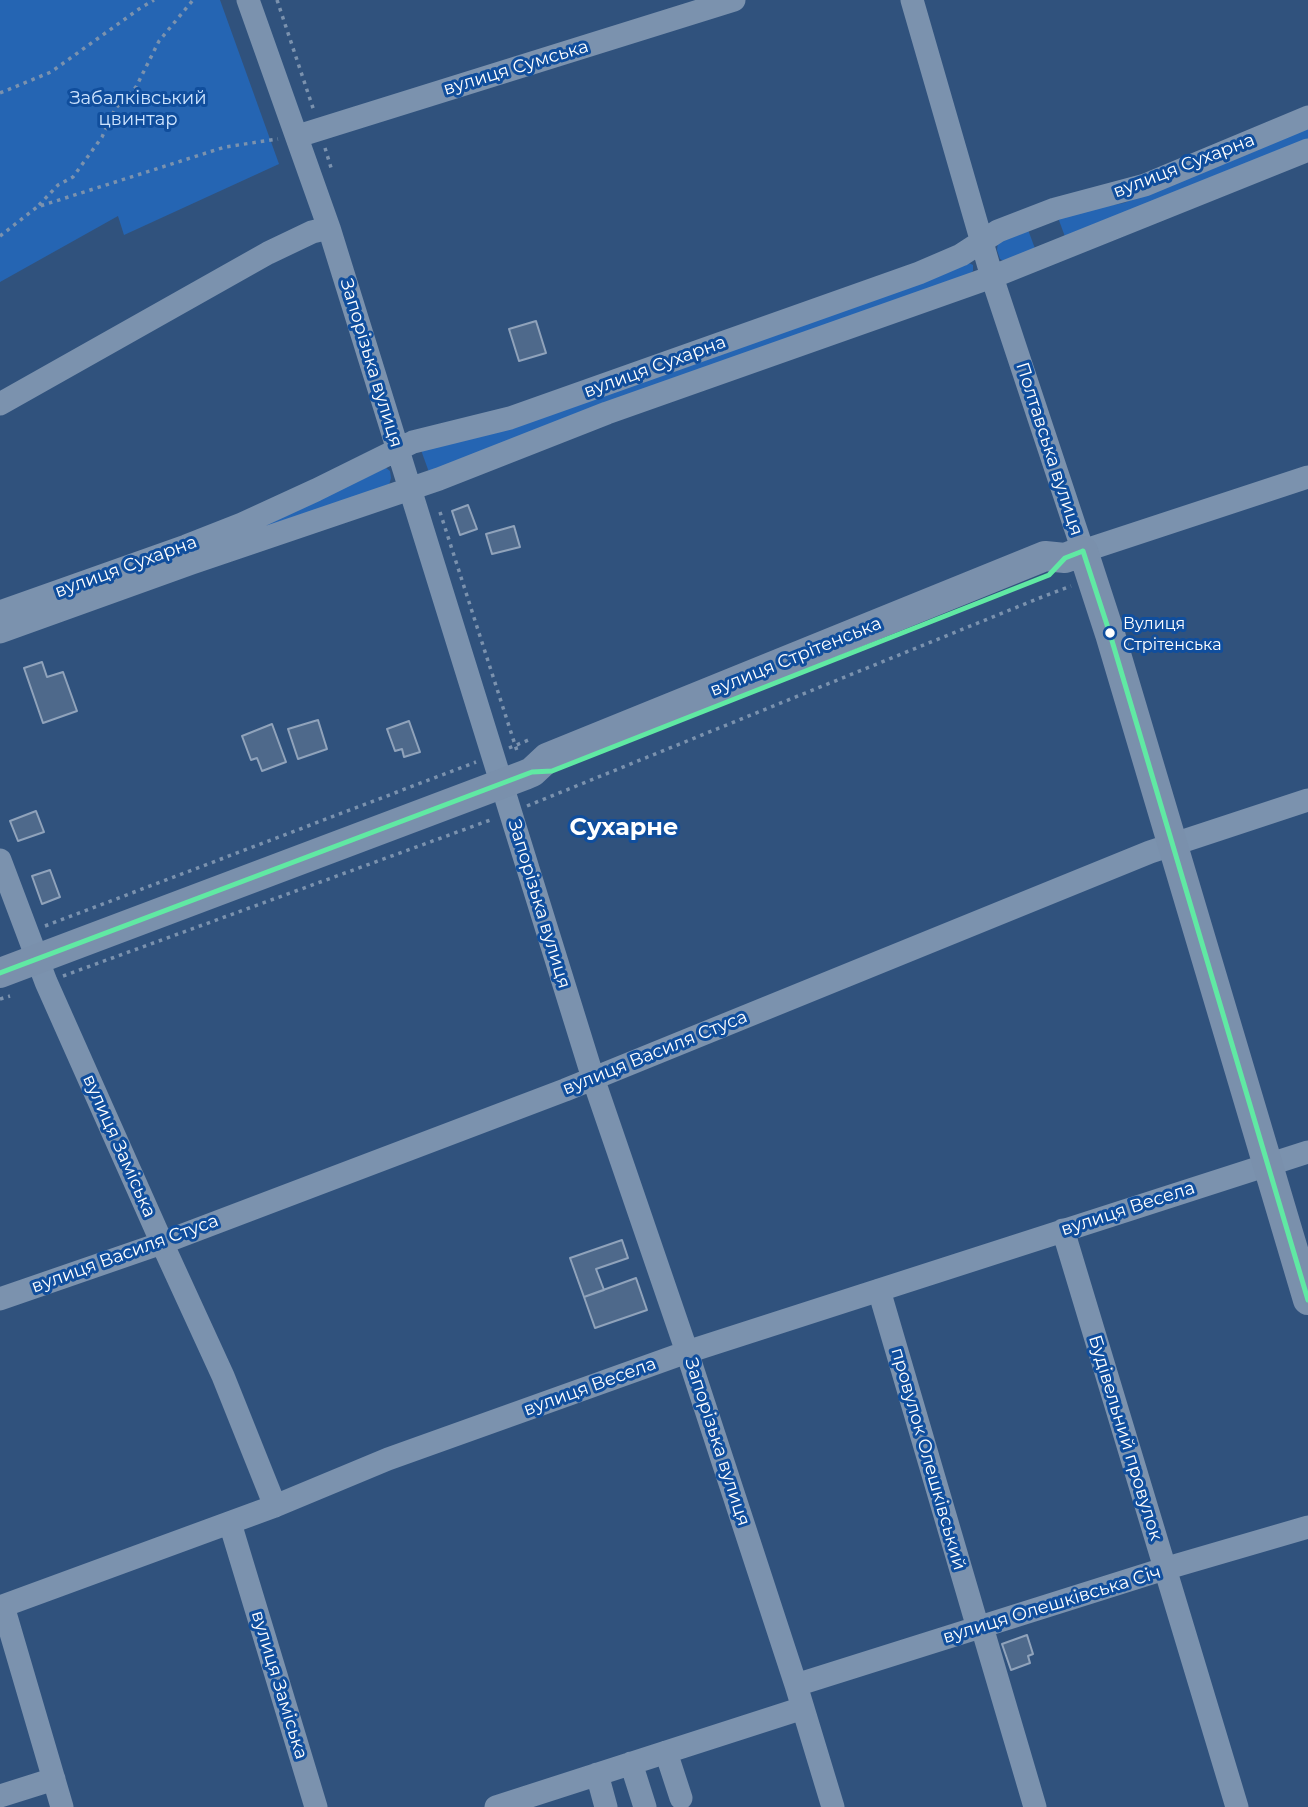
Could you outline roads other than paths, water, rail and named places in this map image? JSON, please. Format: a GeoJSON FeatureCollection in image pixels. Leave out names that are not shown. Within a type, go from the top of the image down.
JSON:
{"type":"FeatureCollection","features":[{"type":"Feature","properties":{"kind":"main road","name":"вулиця Стрітенська"},"geometry":{"type":"LineString","coordinates":[[0,973],[519,777],[552,771],[1080,563]]}},
{"type":"Feature","properties":{"kind":"main road","name":"Полтавська вулиця"},"geometry":{"type":"LineString","coordinates":[[1080,563],[1173,844],[1308,1300]]}},
{"type":"Feature","properties":{"kind":"street","name":"Запорізька вулиця"},"geometry":{"type":"LineString","coordinates":[[248,0],[329,228],[398,449],[420,486],[492,754],[519,777],[511,812],[593,1078],[687,1352],[833,1807]]}},
{"type":"Feature","properties":{"kind":"street","name":"вулиця Сумська"},"geometry":{"type":"LineString","coordinates":[[298,136],[734,0]]}},
{"type":"Feature","properties":{"kind":"street","name":"Полтавська вулиця"},"geometry":{"type":"LineString","coordinates":[[912,0],[981,241],[1080,563]]}},
{"type":"Feature","properties":{"kind":"street","name":"вулиця Сухарна"},"geometry":{"type":"LineString","coordinates":[[0,632],[189,554],[242,524],[316,491],[413,442],[510,418],[919,273],[961,255],[998,231],[1055,209],[1145,185],[1308,117]]}},
{"type":"Feature","properties":{"kind":"street","name":"вулиця Сухарна"},"geometry":{"type":"LineString","coordinates":[[0,612],[420,486],[607,413],[992,277],[1308,150]]}},
{"type":"Feature","properties":{"kind":"street"},"geometry":{"type":"LineString","coordinates":[[0,404],[268,253],[312,232],[329,228]]}},
{"type":"Feature","properties":{"kind":"street","name":"вулиця Стрітенська"},"geometry":{"type":"LineString","coordinates":[[1080,563],[1308,477]]}},
{"type":"Feature","properties":{"kind":"street","name":"вулиця Василя Стуса"},"geometry":{"type":"LineString","coordinates":[[0,1299],[162,1243],[593,1078],[1173,844],[1308,800]]}},
{"type":"Feature","properties":{"kind":"street","name":"вулиця Заміська"},"geometry":{"type":"LineString","coordinates":[[0,860],[37,958],[223,1376],[275,1506]]}},
{"type":"Feature","properties":{"kind":"street","name":"вулиця Весела"},"geometry":{"type":"LineString","coordinates":[[1,1606],[275,1506],[388,1459],[687,1352],[1308,1152]]}},
{"type":"Feature","properties":{"kind":"street","name":"Будівельний провулок"},"geometry":{"type":"LineString","coordinates":[[1063,1230],[1237,1807]]}},
{"type":"Feature","properties":{"kind":"street","name":"провулок Олешківський"},"geometry":{"type":"LineString","coordinates":[[879,1290],[1035,1807]]}},
{"type":"Feature","properties":{"kind":"street","name":"вулиця Заміська"},"geometry":{"type":"LineString","coordinates":[[230,1523],[316,1807]]}},
{"type":"Feature","properties":{"kind":"street","name":"вулиця Олешківська Січ"},"geometry":{"type":"LineString","coordinates":[[796,1685],[1164,1569],[1308,1527]]}},
{"type":"Feature","properties":{"kind":"street"},"geometry":{"type":"LineString","coordinates":[[1,1606],[62,1807]]}},
{"type":"Feature","properties":{"kind":"street"},"geometry":{"type":"LineString","coordinates":[[496,1807],[803,1708]]}},
{"type":"Feature","properties":{"kind":"street"},"geometry":{"type":"LineString","coordinates":[[666,1752],[681,1798]]}},
{"type":"Feature","properties":{"kind":"street"},"geometry":{"type":"LineString","coordinates":[[631,1763],[645,1807]]}},
{"type":"Feature","properties":{"kind":"street"},"geometry":{"type":"LineString","coordinates":[[597,1774],[606,1807]]}},
{"type":"Feature","properties":{"kind":"street"},"geometry":{"type":"LineString","coordinates":[[0,1796],[54,1779]]}},
{"type":"Feature","properties":{"kind":"place","name":"Вулиця Стрітенська"},"geometry":{"type":"Point","coordinates":[1110,633]}},
{"type":"Feature","properties":{"kind":"district","name":"Сухарне"},"geometry":{"type":"Point","coordinates":[624,828]}},
{"type":"Feature","properties":{"kind":"park label","name":"Забалківський цвинтар"},"geometry":{"type":"Point","coordinates":[138,109]}}]}
